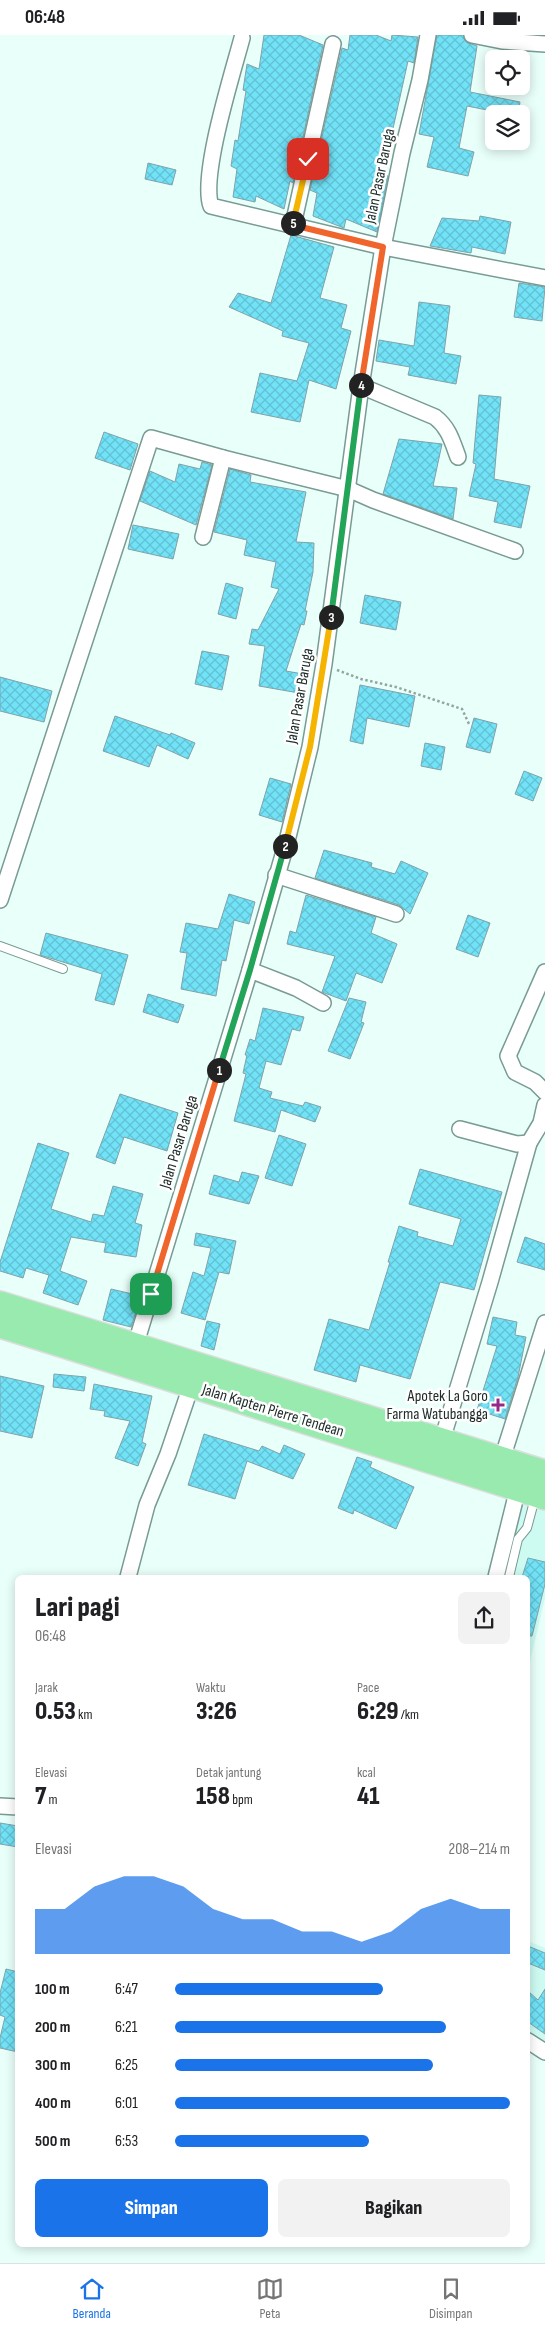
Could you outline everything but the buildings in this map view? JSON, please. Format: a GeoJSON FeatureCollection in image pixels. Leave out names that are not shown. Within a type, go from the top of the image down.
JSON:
{"type":"FeatureCollection","features":[{"type":"Feature","properties":{"kind":"highway","name":"Jalan Kapten Pierre Tendean"},"geometry":{"type":"LineString","coordinates":[[0,1304],[132,1356],[191,1386],[536,1488]]}},
{"type":"Feature","properties":{"kind":"highway","name":"Jalan Kapten Pierre Tendean"},"geometry":{"type":"LineString","coordinates":[[0,1325],[132,1356],[442,1440],[502,1459],[536,1488]]}},
{"type":"Feature","properties":{"kind":"street","name":"Jalan Pasar Baruga"},"geometry":{"type":"LineString","coordinates":[[132,1356],[250,970],[310,747],[324,664],[361,386],[383,247],[402,153],[420,80],[428,35]]}},
{"type":"Feature","properties":{"kind":"street"},"geometry":{"type":"LineString","coordinates":[[472,35],[502,41],[545,44]]}},
{"type":"Feature","properties":{"kind":"street"},"geometry":{"type":"LineString","coordinates":[[242,38],[213,154],[208,198],[211,206],[383,247],[545,277]]}},
{"type":"Feature","properties":{"kind":"street"},"geometry":{"type":"LineString","coordinates":[[293,225],[333,44]]}},
{"type":"Feature","properties":{"kind":"street"},"geometry":{"type":"LineString","coordinates":[[361,386],[435,417],[443,423],[449,432],[458,457]]}},
{"type":"Feature","properties":{"kind":"street"},"geometry":{"type":"LineString","coordinates":[[0,900],[151,438],[223,459],[348,489],[373,500],[515,551]]}},
{"type":"Feature","properties":{"kind":"street"},"geometry":{"type":"LineString","coordinates":[[203,537],[223,459]]}},
{"type":"Feature","properties":{"kind":"street"},"geometry":{"type":"LineString","coordinates":[[276,875],[396,914]]}},
{"type":"Feature","properties":{"kind":"street"},"geometry":{"type":"LineString","coordinates":[[250,970],[296,989],[323,1003]]}},
{"type":"Feature","properties":{"kind":"street"},"geometry":{"type":"LineString","coordinates":[[545,973],[508,1055],[515,1072],[535,1082],[545,1092]]}},
{"type":"Feature","properties":{"kind":"street"},"geometry":{"type":"LineString","coordinates":[[442,1440],[490,1282],[529,1143],[541,1123],[545,1105]]}},
{"type":"Feature","properties":{"kind":"street"},"geometry":{"type":"LineString","coordinates":[[460,1129],[517,1144],[529,1143]]}},
{"type":"Feature","properties":{"kind":"street"},"geometry":{"type":"LineString","coordinates":[[502,1459],[545,1323]]}},
{"type":"Feature","properties":{"kind":"street"},"geometry":{"type":"LineString","coordinates":[[129,1575],[147,1505],[168,1454],[191,1386]]}},
{"type":"Feature","properties":{"kind":"street"},"geometry":{"type":"LineString","coordinates":[[497,1575],[536,1488]]}},
{"type":"Feature","properties":{"kind":"street"},"geometry":{"type":"LineString","coordinates":[[0,1806],[15,1807]]}},
{"type":"Feature","properties":{"kind":"street"},"geometry":{"type":"LineString","coordinates":[[530,2042],[545,2051]]}},
{"type":"Feature","properties":{"kind":"lane"},"geometry":{"type":"LineString","coordinates":[[0,946],[63,969]]}},
{"type":"Feature","properties":{"kind":"lane"},"geometry":{"type":"LineString","coordinates":[[509,1575],[518,1539],[527,1527],[536,1488]]}},
{"type":"Feature","properties":{"kind":"path"},"geometry":{"type":"LineString","coordinates":[[324,664],[362,679],[396,687],[462,709],[469,723]]}},
{"type":"Feature","properties":{"kind":"shaded area"},"geometry":{"type":"Polygon","coordinates":[[[521,1498],[545,1505],[545,1598],[530,1662],[530,1575],[502,1575],[521,1498]]]}},
{"type":"Feature","properties":{"kind":"shaded area"},"geometry":{"type":"Polygon","coordinates":[[[530,1942],[545,1948],[545,2047],[530,2038],[530,1942]]]}},
{"type":"Feature","properties":{"kind":"place","name":"Apotek La Goro Farma Watubangga"},"geometry":{"type":"Point","coordinates":[498,1405]}},
{"type":"Feature","properties":{"kind":"route"},"geometry":{"type":"LineString","coordinates":[[151,1294],[250,970],[287,841],[310,747],[324,664],[358,421],[361,386],[383,247],[293,225],[308,159]]}}]}
